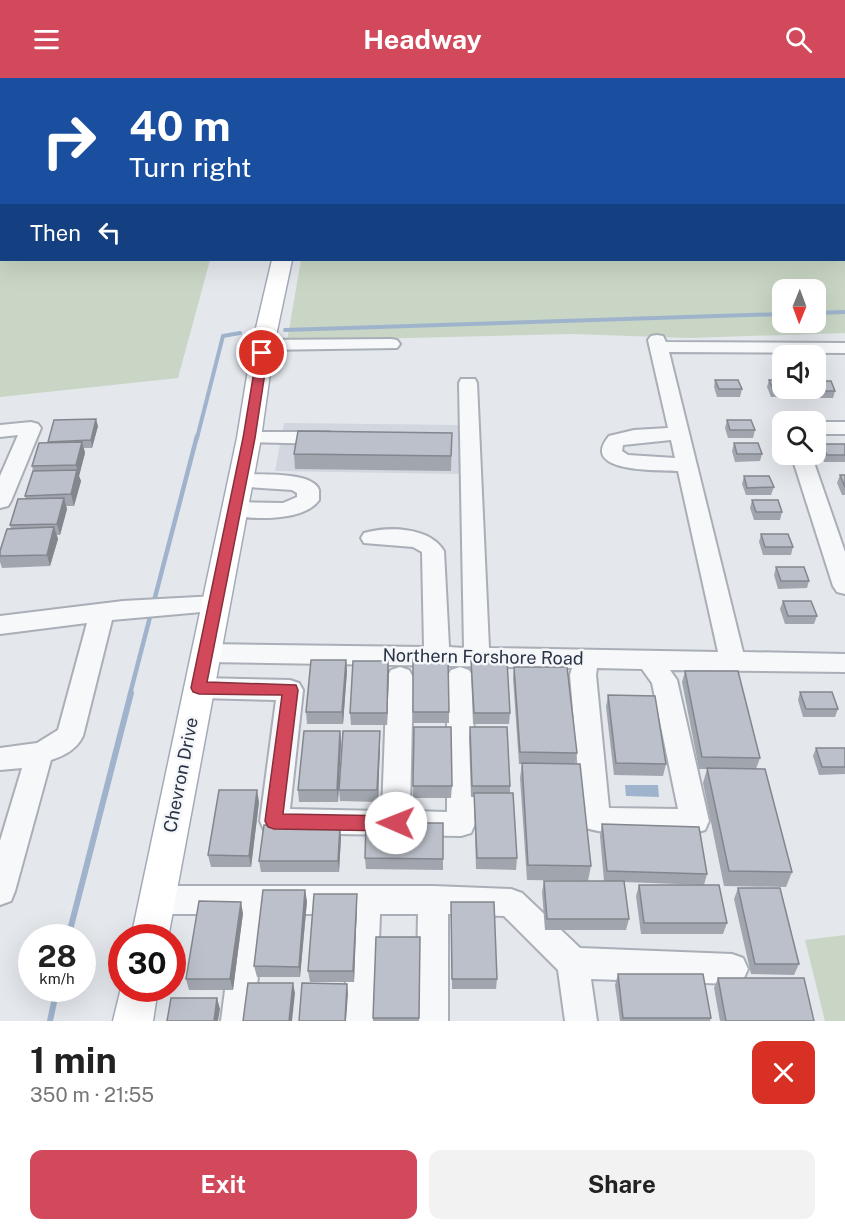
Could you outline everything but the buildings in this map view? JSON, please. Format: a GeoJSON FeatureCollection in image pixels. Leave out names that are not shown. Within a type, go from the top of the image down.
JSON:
{"type":"FeatureCollection","features":[{"type":"Feature","properties":{"kind":"main road","name":"Chevron Drive"},"geometry":{"type":"LineString","coordinates":[[152,924],[241,481],[264,345],[282,261]]}},
{"type":"Feature","properties":{"kind":"main road"},"geometry":{"type":"LineString","coordinates":[[133,1021],[136,1002]]}},
{"type":"Feature","properties":{"kind":"street"},"geometry":{"type":"LineString","coordinates":[[733,661],[658,343],[845,348]]}},
{"type":"Feature","properties":{"kind":"street"},"geometry":{"type":"LineString","coordinates":[[264,345],[391,344]]}},
{"type":"Feature","properties":{"kind":"street"},"geometry":{"type":"LineString","coordinates":[[199,688],[290,690],[274,821],[461,824],[468,667],[468,383]]}},
{"type":"Feature","properties":{"kind":"street"},"geometry":{"type":"LineString","coordinates":[[0,431],[31,428],[0,501]]}},
{"type":"Feature","properties":{"kind":"street"},"geometry":{"type":"LineString","coordinates":[[826,428],[845,428]]}},
{"type":"Feature","properties":{"kind":"street"},"geometry":{"type":"LineString","coordinates":[[680,433],[616,440],[612,445],[612,454],[624,461],[687,465]]}},
{"type":"Feature","properties":{"kind":"street"},"geometry":{"type":"LineString","coordinates":[[656,434],[661,465]]}},
{"type":"Feature","properties":{"kind":"street"},"geometry":{"type":"LineString","coordinates":[[249,438],[343,439]]}},
{"type":"Feature","properties":{"kind":"street"},"geometry":{"type":"LineString","coordinates":[[806,465],[836,533],[845,586]]}},
{"type":"Feature","properties":{"kind":"street"},"geometry":{"type":"LineString","coordinates":[[235,509],[289,509],[300,506],[308,500],[308,490],[296,483],[241,481]]}},
{"type":"Feature","properties":{"kind":"street"},"geometry":{"type":"LineString","coordinates":[[372,538],[421,541],[429,544],[433,551],[437,657]]}},
{"type":"Feature","properties":{"kind":"street"},"geometry":{"type":"LineString","coordinates":[[0,625],[138,609],[216,604]]}},
{"type":"Feature","properties":{"kind":"street"},"geometry":{"type":"LineString","coordinates":[[0,759],[39,755],[58,746],[70,736],[102,613]]}},
{"type":"Feature","properties":{"kind":"street","name":"Northern Forshore Road"},"geometry":{"type":"LineString","coordinates":[[206,653],[437,657],[468,667],[587,659],[845,663]]}},
{"type":"Feature","properties":{"kind":"street"},"geometry":{"type":"LineString","coordinates":[[587,659],[583,675],[596,819],[648,822],[695,821],[664,680],[648,659]]}},
{"type":"Feature","properties":{"kind":"street"},"geometry":{"type":"LineString","coordinates":[[396,823],[400,677]]}},
{"type":"Feature","properties":{"kind":"street"},"geometry":{"type":"LineString","coordinates":[[0,891],[5,857],[39,755]]}},
{"type":"Feature","properties":{"kind":"street"},"geometry":{"type":"LineString","coordinates":[[157,900],[433,900],[512,903],[573,963],[581,1021]]}},
{"type":"Feature","properties":{"kind":"street"},"geometry":{"type":"LineString","coordinates":[[237,1021],[252,900]]}},
{"type":"Feature","properties":{"kind":"street"},"geometry":{"type":"LineString","coordinates":[[360,1021],[364,900]]}},
{"type":"Feature","properties":{"kind":"street"},"geometry":{"type":"LineString","coordinates":[[432,1021],[433,900]]}},
{"type":"Feature","properties":{"kind":"street"},"geometry":{"type":"LineString","coordinates":[[573,963],[732,969]]}},
{"type":"Feature","properties":{"kind":"shaded area"},"geometry":{"type":"Polygon","coordinates":[[[284,423],[459,425],[459,474],[275,471],[284,423]]]}},
{"type":"Feature","properties":{"kind":"green space"},"geometry":{"type":"Polygon","coordinates":[[[0,261],[210,261],[178,378],[0,397],[0,261]]]}},
{"type":"Feature","properties":{"kind":"green space"},"geometry":{"type":"Polygon","coordinates":[[[301,261],[845,261],[845,333],[689,338],[572,334],[287,341],[301,261]]]}},
{"type":"Feature","properties":{"kind":"green space"},"geometry":{"type":"Polygon","coordinates":[[[845,935],[845,1021],[825,1021],[805,940],[845,935]]]}},
{"type":"Feature","properties":{"kind":"water"},"geometry":{"type":"Polygon","coordinates":[[[625,785],[658,785],[659,797],[626,796],[625,785]]]}},
{"type":"Feature","properties":{"kind":"waterway"},"geometry":{"type":"LineString","coordinates":[[826,313],[845,312]]}},
{"type":"Feature","properties":{"kind":"waterway"},"geometry":{"type":"LineString","coordinates":[[285,330],[772,314]]}},
{"type":"Feature","properties":{"kind":"waterway"},"geometry":{"type":"LineString","coordinates":[[197,438],[223,336],[240,333]]}},
{"type":"Feature","properties":{"kind":"waterway"},"geometry":{"type":"LineString","coordinates":[[153,605],[197,436]]}},
{"type":"Feature","properties":{"kind":"waterway"},"geometry":{"type":"LineString","coordinates":[[130,694],[151,613]]}},
{"type":"Feature","properties":{"kind":"waterway"},"geometry":{"type":"LineString","coordinates":[[72,924],[131,693]]}},
{"type":"Feature","properties":{"kind":"waterway"},"geometry":{"type":"LineString","coordinates":[[50,1021],[54,1002]]}},
{"type":"Feature","properties":{"kind":"route"},"geometry":{"type":"LineString","coordinates":[[262,353],[249,438],[199,688],[290,690],[274,821],[396,823]]}}]}
